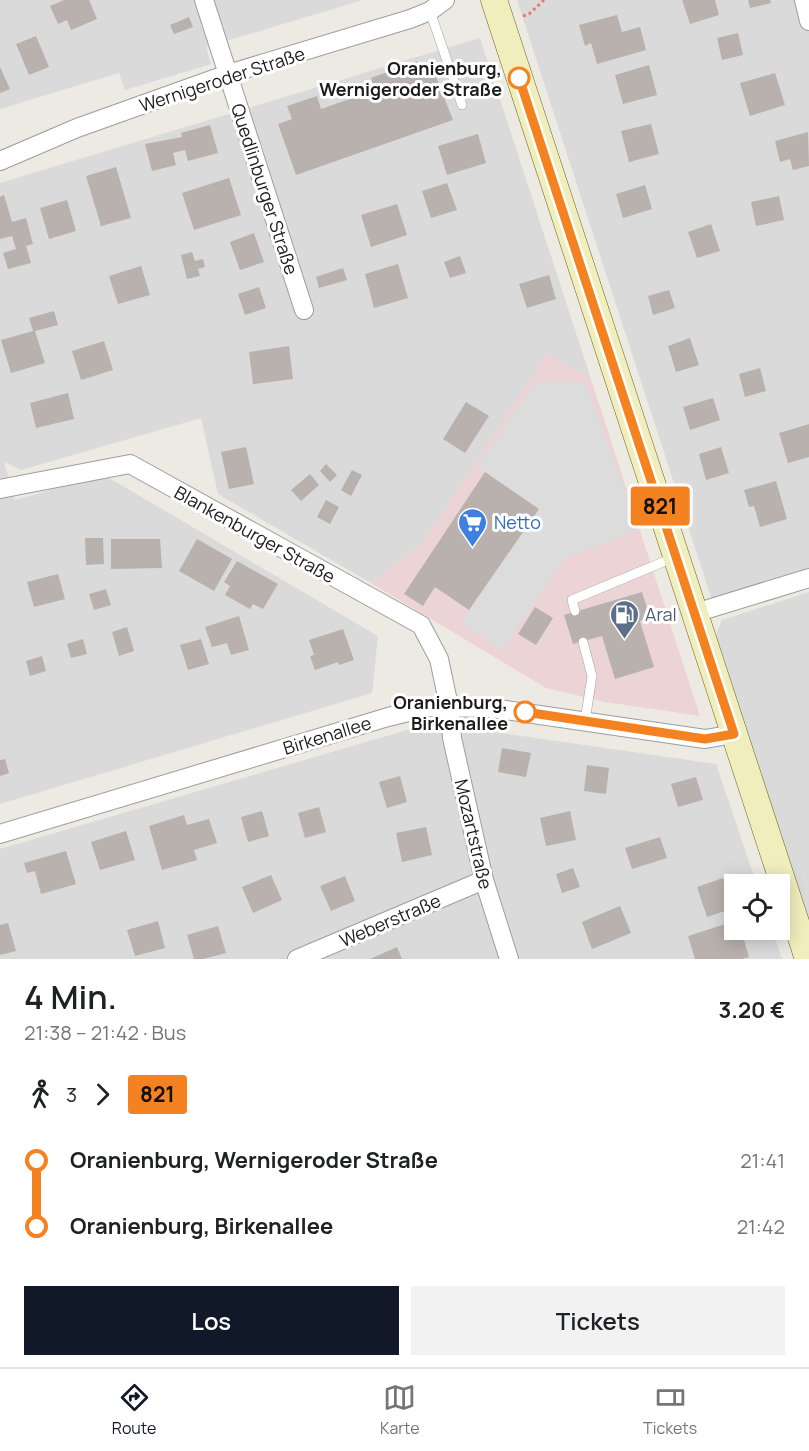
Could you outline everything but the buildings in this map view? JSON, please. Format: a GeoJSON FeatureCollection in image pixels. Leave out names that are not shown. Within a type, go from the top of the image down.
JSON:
{"type":"FeatureCollection","features":[{"type":"Feature","properties":{"kind":"main road"},"geometry":{"type":"LineString","coordinates":[[497,11],[808,959]]}},
{"type":"Feature","properties":{"kind":"street","name":"Quedlinburger Straße"},"geometry":{"type":"LineString","coordinates":[[204,0],[304,310]]}},
{"type":"Feature","properties":{"kind":"street"},"geometry":{"type":"LineString","coordinates":[[804,0],[809,21]]}},
{"type":"Feature","properties":{"kind":"street","name":"Wernigeroder Straße"},"geometry":{"type":"LineString","coordinates":[[0,161],[77,128],[228,74],[410,19],[438,5]]}},
{"type":"Feature","properties":{"kind":"street","name":"Blankenburger Straße"},"geometry":{"type":"LineString","coordinates":[[0,489],[130,464],[421,625],[439,659],[449,706]]}},
{"type":"Feature","properties":{"kind":"street"},"geometry":{"type":"LineString","coordinates":[[695,613],[809,578]]}},
{"type":"Feature","properties":{"kind":"street","name":"Mozartstraße"},"geometry":{"type":"LineString","coordinates":[[449,706],[453,743],[484,880],[509,959]]}},
{"type":"Feature","properties":{"kind":"street","name":"Birkenallee"},"geometry":{"type":"LineString","coordinates":[[0,834],[388,717],[429,707],[492,708],[705,739],[734,734]]}},
{"type":"Feature","properties":{"kind":"street","name":"Weberstraße"},"geometry":{"type":"LineString","coordinates":[[297,959],[484,880]]}},
{"type":"Feature","properties":{"kind":"lane"},"geometry":{"type":"LineString","coordinates":[[438,5],[462,105]]}},
{"type":"Feature","properties":{"kind":"lane"},"geometry":{"type":"LineString","coordinates":[[574,611],[572,600],[677,556]]}},
{"type":"Feature","properties":{"kind":"lane"},"geometry":{"type":"LineString","coordinates":[[583,642],[592,676],[585,721]]}},
{"type":"Feature","properties":{"kind":"path"},"geometry":{"type":"LineString","coordinates":[[497,11],[529,14],[544,0]]}},
{"type":"Feature","properties":{"kind":"shaded area"},"geometry":{"type":"Polygon","coordinates":[[[0,0],[363,0],[206,47],[211,64],[125,90],[119,73],[0,109],[0,0]]]}},
{"type":"Feature","properties":{"kind":"shaded area"},"geometry":{"type":"Polygon","coordinates":[[[517,0],[809,0],[809,571],[713,603],[517,0]]]}},
{"type":"Feature","properties":{"kind":"shaded area"},"geometry":{"type":"Polygon","coordinates":[[[480,38],[591,379],[547,354],[423,542],[371,583],[218,494],[201,418],[21,470],[4,462],[15,500],[104,475],[378,636],[372,693],[0,804],[0,183],[480,38]]]}},
{"type":"Feature","properties":{"kind":"shaded area"},"geometry":{"type":"Polygon","coordinates":[[[547,353],[591,379],[700,716],[605,702],[546,688],[371,583],[423,542],[547,353]]]}},
{"type":"Feature","properties":{"kind":"shaded area"},"geometry":{"type":"Polygon","coordinates":[[[535,382],[585,382],[639,530],[566,557],[502,650],[461,622],[539,509],[477,466],[535,382]]]}},
{"type":"Feature","properties":{"kind":"shaded area"},"geometry":{"type":"Polygon","coordinates":[[[809,592],[809,926],[715,642],[722,620],[809,592]]]}},
{"type":"Feature","properties":{"kind":"shaded area"},"geometry":{"type":"Polygon","coordinates":[[[431,723],[716,764],[753,874],[724,874],[724,940],[775,940],[782,959],[0,959],[0,849],[431,723]]]}},
{"type":"Feature","properties":{"kind":"bus line","name":"821"},"geometry":{"type":"LineString","coordinates":[[519,78],[734,734],[705,739],[525,712]]}},
{"type":"Feature","properties":{"kind":"place","name":"Oranienburg, Wernigeroder Straße"},"geometry":{"type":"Point","coordinates":[519,78]}},
{"type":"Feature","properties":{"kind":"place","name":"Netto"},"geometry":{"type":"Point","coordinates":[473,548]}},
{"type":"Feature","properties":{"kind":"place","name":"Aral"},"geometry":{"type":"Point","coordinates":[624,640]}},
{"type":"Feature","properties":{"kind":"place","name":"Oranienburg, Birkenallee"},"geometry":{"type":"Point","coordinates":[525,712]}}]}
